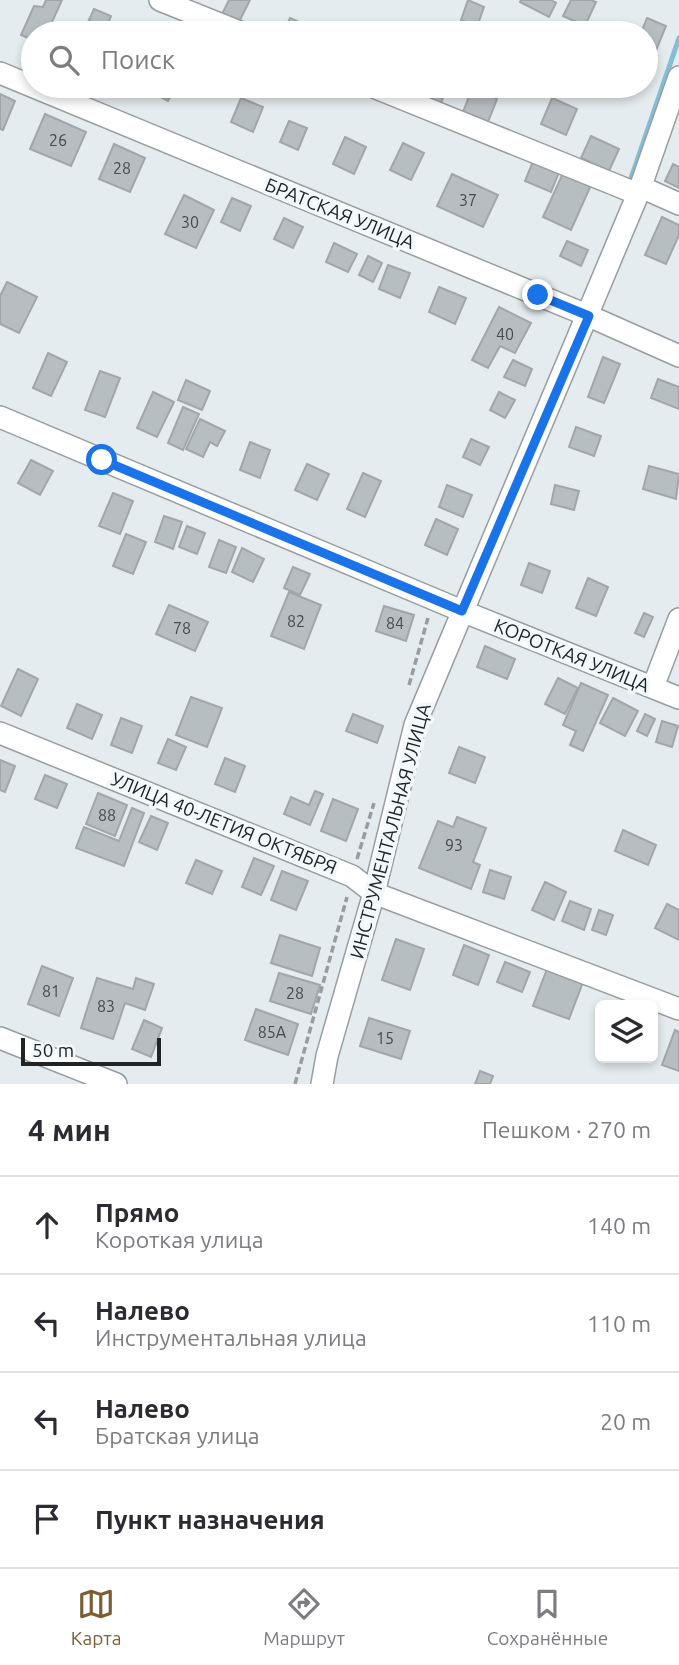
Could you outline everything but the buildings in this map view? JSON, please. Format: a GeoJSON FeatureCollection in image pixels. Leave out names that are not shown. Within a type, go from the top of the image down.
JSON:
{"type":"FeatureCollection","features":[{"type":"Feature","properties":{"kind":"street"},"geometry":{"type":"LineString","coordinates":[[160,0],[212,21]]}},
{"type":"Feature","properties":{"kind":"street","name":"БРАТСКАЯ УЛИЦА"},"geometry":{"type":"LineString","coordinates":[[0,72],[21,81]]}},
{"type":"Feature","properties":{"kind":"street","name":"ИНСТРУМЕНТАЛЬНАЯ УЛИЦА"},"geometry":{"type":"LineString","coordinates":[[322,1084],[327,1056],[374,893],[415,725],[640,191],[679,77]]}},
{"type":"Feature","properties":{"kind":"street","name":"БРАТСКАЯ УЛИЦА"},"geometry":{"type":"LineString","coordinates":[[63,98],[589,316],[679,356]]}},
{"type":"Feature","properties":{"kind":"street"},"geometry":{"type":"LineString","coordinates":[[402,98],[679,204]]}},
{"type":"Feature","properties":{"kind":"street","name":"КОРОТКАЯ УЛИЦА"},"geometry":{"type":"LineString","coordinates":[[0,416],[434,600],[679,698]]}},
{"type":"Feature","properties":{"kind":"street"},"geometry":{"type":"LineString","coordinates":[[653,687],[679,619]]}},
{"type":"Feature","properties":{"kind":"street","name":"УЛИЦА 40-ЛЕТИЯ ОКТЯБРЯ"},"geometry":{"type":"LineString","coordinates":[[0,733],[352,876],[374,893],[679,1009]]}},
{"type":"Feature","properties":{"kind":"street"},"geometry":{"type":"LineString","coordinates":[[0,1038],[116,1084]]}},
{"type":"Feature","properties":{"kind":"path"},"geometry":{"type":"LineString","coordinates":[[407,689],[434,600]]}},
{"type":"Feature","properties":{"kind":"path"},"geometry":{"type":"LineString","coordinates":[[295,1084],[377,792]]}},
{"type":"Feature","properties":{"kind":"waterway"},"geometry":{"type":"LineString","coordinates":[[629,184],[679,38]]}},
{"type":"Feature","properties":{"kind":"route"},"geometry":{"type":"LineString","coordinates":[[102,460],[462,611],[589,316],[538,295]]}}]}
